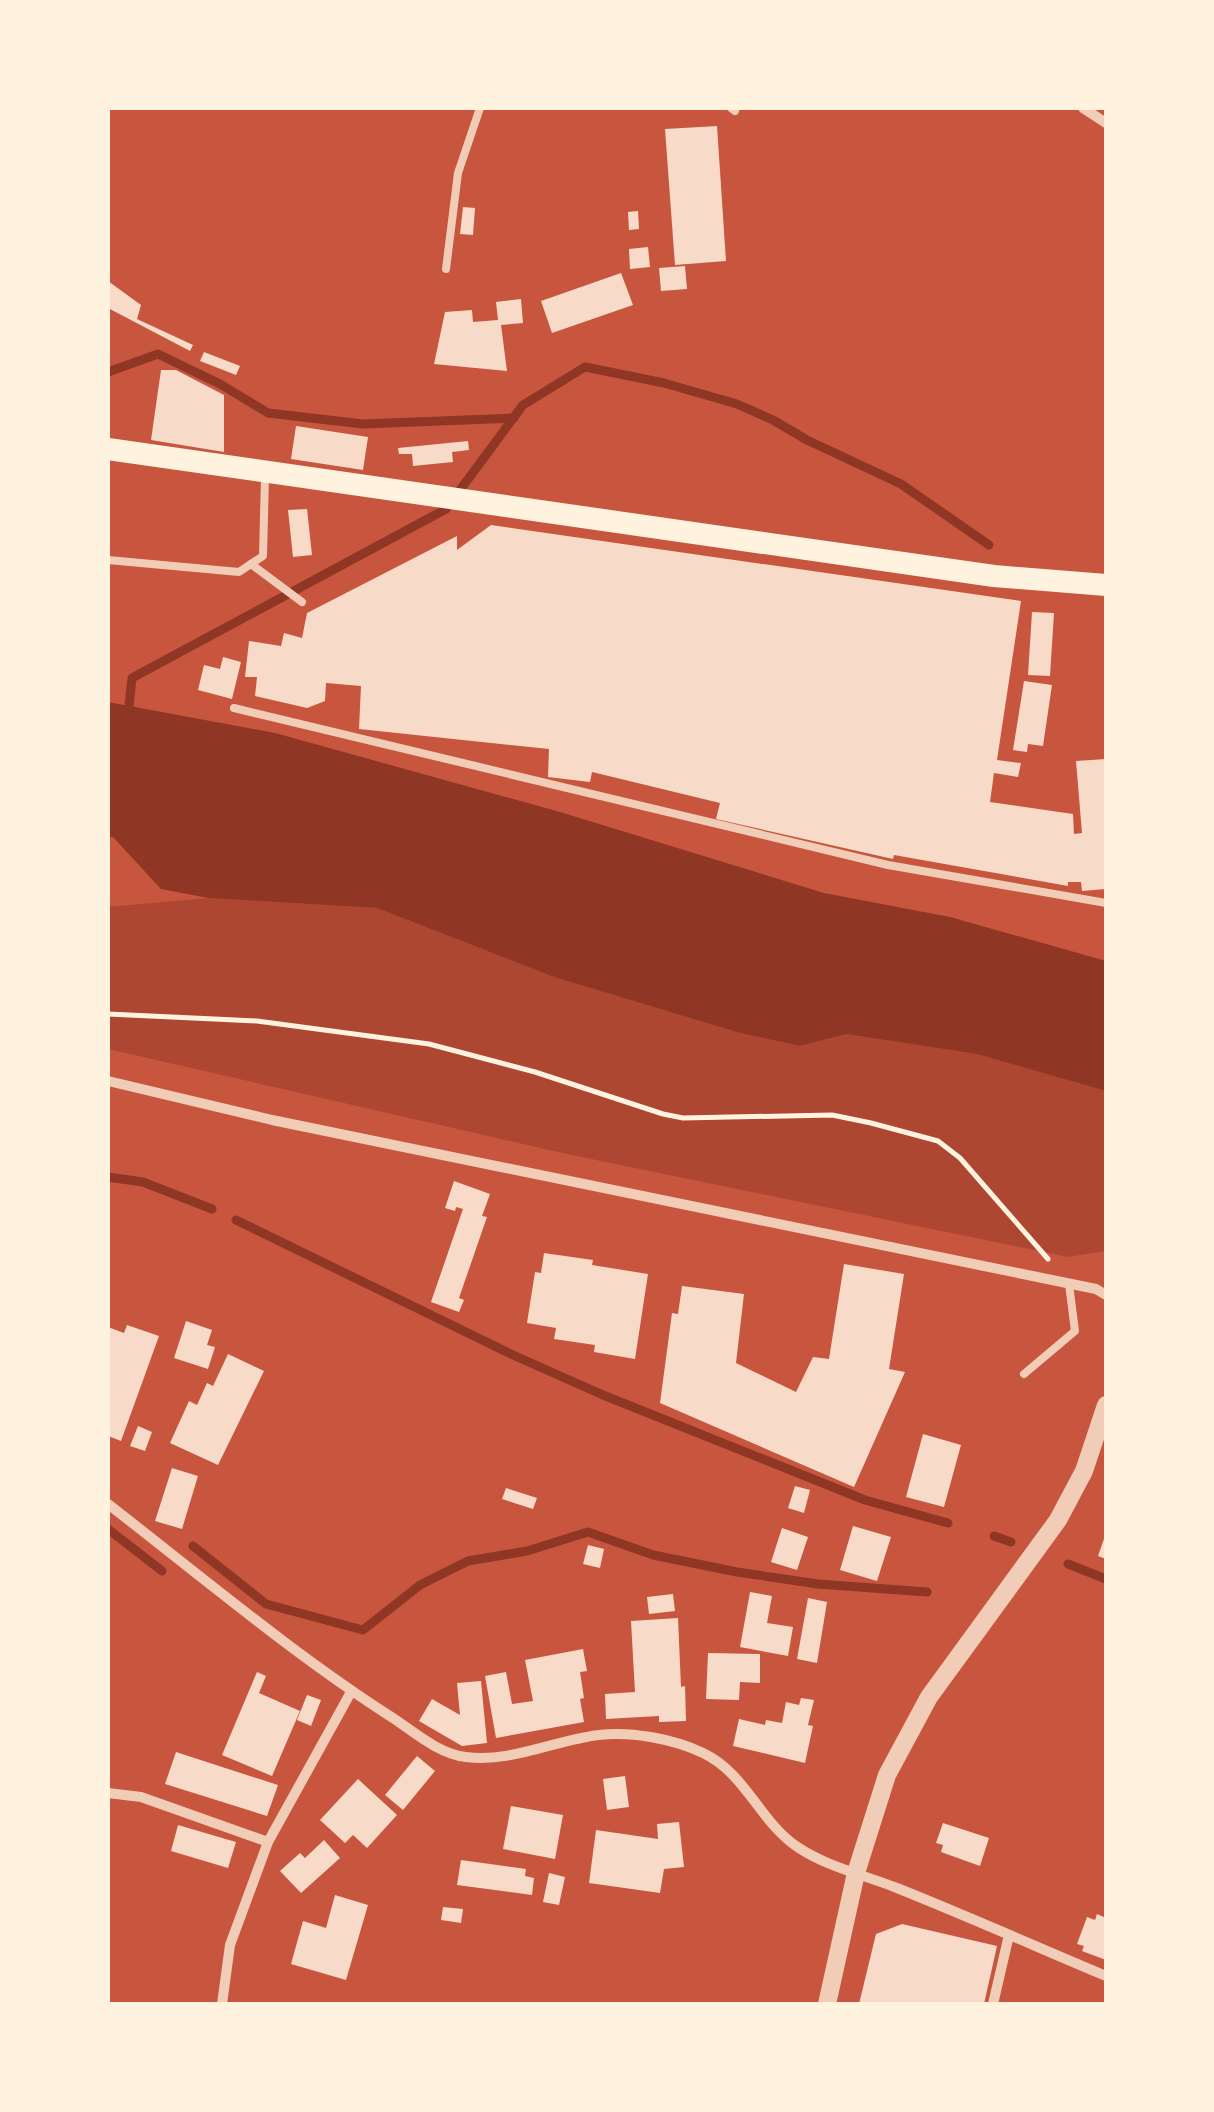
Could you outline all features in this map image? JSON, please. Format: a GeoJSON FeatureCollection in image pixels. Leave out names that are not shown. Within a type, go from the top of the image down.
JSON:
{"type":"FeatureCollection","features":[{"type":"Feature","properties":{"kind":"main road"},"geometry":{"type":"LineString","coordinates":[[108,449],[994,576],[1106,585]]}},
{"type":"Feature","properties":{"kind":"street"},"geometry":{"type":"LineString","coordinates":[[1083,108],[1106,123]]}},
{"type":"Feature","properties":{"kind":"street"},"geometry":{"type":"LineString","coordinates":[[108,1081],[272,1120],[1106,1294]]}},
{"type":"Feature","properties":{"kind":"street"},"geometry":{"type":"LineString","coordinates":[[828,2004],[856,1874],[887,1774],[929,1698],[1058,1520],[1084,1471],[1106,1405]]}},
{"type":"Feature","properties":{"kind":"street"},"geometry":{"type":"LineString","coordinates":[[108,1504],[351,1692],[434,1745],[461,1757],[491,1759],[602,1734],[664,1738],[722,1763],[796,1846],[1106,1976]]}},
{"type":"Feature","properties":{"kind":"street"},"geometry":{"type":"LineString","coordinates":[[222,2004],[230,1945],[268,1842],[351,1692]]}},
{"type":"Feature","properties":{"kind":"street"},"geometry":{"type":"LineString","coordinates":[[108,1793],[140,1796],[268,1842]]}},
{"type":"Feature","properties":{"kind":"street"},"geometry":{"type":"LineString","coordinates":[[993,2004],[1009,1935]]}},
{"type":"Feature","properties":{"kind":"lane"},"geometry":{"type":"LineString","coordinates":[[446,269],[458,173],[480,108]]}},
{"type":"Feature","properties":{"kind":"lane"},"geometry":{"type":"LineString","coordinates":[[108,560],[239,572],[263,556],[265,472]]}},
{"type":"Feature","properties":{"kind":"lane"},"geometry":{"type":"LineString","coordinates":[[251,564],[302,602]]}},
{"type":"Feature","properties":{"kind":"lane"},"geometry":{"type":"LineString","coordinates":[[234,708],[888,865],[1106,904]]}},
{"type":"Feature","properties":{"kind":"lane"},"geometry":{"type":"LineString","coordinates":[[1024,1374],[1074,1331],[1069,1284]]}},
{"type":"Feature","properties":{"kind":"path"},"geometry":{"type":"LineString","coordinates":[[108,1014],[257,1021],[429,1044],[683,1118],[832,1116],[938,1140],[960,1158],[1069,1284]]}},
{"type":"Feature","properties":{"kind":"shaded area"},"geometry":{"type":"Polygon","coordinates":[[[108,702],[275,733],[560,812],[824,893],[950,917],[1106,961],[1106,1091],[977,1054],[846,1034],[800,1046],[740,1033],[554,977],[377,908],[208,898],[161,889],[113,837],[108,837],[108,702]]]}},
{"type":"Feature","properties":{"kind":"shaded area"},"geometry":{"type":"Polygon","coordinates":[[[208,898],[377,908],[554,977],[740,1033],[800,1046],[846,1034],[977,1054],[1106,1091],[1106,1251],[1068,1257],[567,1154],[108,1049],[108,907],[208,898]]]}},
{"type":"Feature","properties":{"kind":"building"},"geometry":{"type":"Polygon","coordinates":[[[717,126],[726,261],[675,265],[665,129],[717,126]]]}},
{"type":"Feature","properties":{"kind":"building"},"geometry":{"type":"Polygon","coordinates":[[[463,207],[475,208],[473,235],[460,234],[463,207]]]}},
{"type":"Feature","properties":{"kind":"building"},"geometry":{"type":"Polygon","coordinates":[[[638,211],[639,229],[629,230],[628,212],[638,211]]]}},
{"type":"Feature","properties":{"kind":"building"},"geometry":{"type":"Polygon","coordinates":[[[648,247],[650,267],[630,269],[629,249],[648,247]]]}},
{"type":"Feature","properties":{"kind":"building"},"geometry":{"type":"Polygon","coordinates":[[[685,266],[687,289],[661,291],[659,268],[685,266]]]}},
{"type":"Feature","properties":{"kind":"building"},"geometry":{"type":"Polygon","coordinates":[[[621,273],[633,305],[552,333],[541,301],[621,273]]]}},
{"type":"Feature","properties":{"kind":"building"},"geometry":{"type":"Polygon","coordinates":[[[108,281],[141,305],[137,319],[193,345],[190,351],[108,308],[108,281]]]}},
{"type":"Feature","properties":{"kind":"building"},"geometry":{"type":"Polygon","coordinates":[[[521,299],[523,323],[501,325],[507,371],[434,364],[445,312],[472,310],[473,322],[498,320],[496,302],[521,299]]]}},
{"type":"Feature","properties":{"kind":"building"},"geometry":{"type":"Polygon","coordinates":[[[204,352],[240,366],[236,375],[200,361],[204,352]]]}},
{"type":"Feature","properties":{"kind":"building"},"geometry":{"type":"Polygon","coordinates":[[[161,370],[176,370],[224,395],[224,452],[151,440],[161,370]]]}},
{"type":"Feature","properties":{"kind":"building"},"geometry":{"type":"Polygon","coordinates":[[[296,426],[368,437],[363,470],[291,459],[296,426]]]}},
{"type":"Feature","properties":{"kind":"building"},"geometry":{"type":"Polygon","coordinates":[[[468,441],[469,450],[452,452],[453,462],[413,466],[412,454],[399,454],[398,448],[468,441]]]}},
{"type":"Feature","properties":{"kind":"building"},"geometry":{"type":"Polygon","coordinates":[[[307,509],[312,555],[293,557],[288,510],[307,509]]]}},
{"type":"Feature","properties":{"kind":"building"},"geometry":{"type":"Polygon","coordinates":[[[491,525],[1021,601],[997,760],[1021,763],[1018,777],[994,773],[990,802],[1073,814],[1074,834],[1082,833],[1076,761],[1106,759],[1106,889],[1082,891],[1081,882],[1068,882],[1068,886],[894,855],[893,859],[716,819],[720,803],[592,772],[590,782],[548,777],[549,749],[359,729],[361,686],[326,683],[325,701],[307,708],[255,696],[257,677],[245,677],[249,641],[281,646],[284,633],[302,638],[307,613],[457,536],[457,550],[491,525]]]}},
{"type":"Feature","properties":{"kind":"building"},"geometry":{"type":"Polygon","coordinates":[[[1032,612],[1054,613],[1050,676],[1028,675],[1032,612]]]}},
{"type":"Feature","properties":{"kind":"building"},"geometry":{"type":"Polygon","coordinates":[[[223,657],[241,662],[232,699],[198,690],[204,665],[220,669],[223,657]]]}},
{"type":"Feature","properties":{"kind":"building"},"geometry":{"type":"Polygon","coordinates":[[[1024,681],[1052,685],[1043,746],[1028,744],[1027,752],[1013,750],[1024,681]]]}},
{"type":"Feature","properties":{"kind":"building"},"geometry":{"type":"Polygon","coordinates":[[[454,1181],[490,1194],[482,1216],[487,1217],[459,1298],[464,1300],[459,1312],[431,1302],[463,1209],[445,1208],[454,1181]]]}},
{"type":"Feature","properties":{"kind":"building"},"geometry":{"type":"Polygon","coordinates":[[[544,1253],[648,1274],[635,1359],[594,1352],[595,1345],[554,1339],[556,1328],[527,1323],[535,1272],[541,1273],[544,1253]]]}},
{"type":"Feature","properties":{"kind":"building"},"geometry":{"type":"Polygon","coordinates":[[[844,1264],[904,1274],[889,1369],[905,1372],[854,1487],[660,1403],[672,1313],[678,1314],[682,1286],[744,1294],[736,1363],[796,1392],[813,1357],[829,1359],[844,1264]]]}},
{"type":"Feature","properties":{"kind":"building"},"geometry":{"type":"Polygon","coordinates":[[[186,1321],[212,1330],[207,1345],[215,1347],[208,1369],[174,1358],[186,1321]]]}},
{"type":"Feature","properties":{"kind":"building"},"geometry":{"type":"Polygon","coordinates":[[[127,1325],[159,1336],[121,1441],[108,1436],[108,1327],[124,1333],[127,1325]]]}},
{"type":"Feature","properties":{"kind":"building"},"geometry":{"type":"Polygon","coordinates":[[[228,1354],[264,1371],[218,1465],[170,1443],[189,1401],[197,1405],[207,1383],[213,1386],[228,1354]]]}},
{"type":"Feature","properties":{"kind":"building"},"geometry":{"type":"Polygon","coordinates":[[[138,1426],[152,1432],[145,1451],[130,1446],[138,1426]]]}},
{"type":"Feature","properties":{"kind":"building"},"geometry":{"type":"Polygon","coordinates":[[[923,1434],[961,1445],[944,1507],[906,1497],[923,1434]]]}},
{"type":"Feature","properties":{"kind":"building"},"geometry":{"type":"Polygon","coordinates":[[[172,1468],[198,1476],[182,1529],[155,1521],[172,1468]]]}},
{"type":"Feature","properties":{"kind":"building"},"geometry":{"type":"Polygon","coordinates":[[[795,1486],[810,1490],[804,1513],[788,1508],[795,1486]]]}},
{"type":"Feature","properties":{"kind":"building"},"geometry":{"type":"Polygon","coordinates":[[[506,1488],[537,1498],[533,1509],[502,1499],[506,1488]]]}},
{"type":"Feature","properties":{"kind":"building"},"geometry":{"type":"Polygon","coordinates":[[[853,1526],[891,1537],[877,1581],[840,1570],[853,1526]]]}},
{"type":"Feature","properties":{"kind":"building"},"geometry":{"type":"Polygon","coordinates":[[[782,1528],[808,1537],[797,1570],[771,1562],[782,1528]]]}},
{"type":"Feature","properties":{"kind":"building"},"geometry":{"type":"Polygon","coordinates":[[[1106,1533],[1106,1559],[1098,1556],[1106,1533]]]}},
{"type":"Feature","properties":{"kind":"building"},"geometry":{"type":"Polygon","coordinates":[[[588,1545],[604,1549],[600,1568],[583,1564],[588,1545]]]}},
{"type":"Feature","properties":{"kind":"building"},"geometry":{"type":"Polygon","coordinates":[[[750,1592],[772,1596],[767,1623],[793,1627],[788,1656],[740,1647],[750,1592]]]}},
{"type":"Feature","properties":{"kind":"building"},"geometry":{"type":"Polygon","coordinates":[[[673,1594],[675,1611],[649,1614],[647,1597],[673,1594]]]}},
{"type":"Feature","properties":{"kind":"building"},"geometry":{"type":"Polygon","coordinates":[[[808,1598],[827,1602],[817,1663],[797,1659],[808,1598]]]}},
{"type":"Feature","properties":{"kind":"building"},"geometry":{"type":"Polygon","coordinates":[[[678,1618],[686,1721],[659,1722],[659,1716],[606,1719],[605,1694],[635,1692],[631,1621],[678,1618]]]}},
{"type":"Feature","properties":{"kind":"building"},"geometry":{"type":"Polygon","coordinates":[[[583,1649],[587,1671],[580,1672],[584,1722],[496,1738],[485,1676],[506,1672],[512,1704],[533,1701],[525,1660],[583,1649]]]}},
{"type":"Feature","properties":{"kind":"building"},"geometry":{"type":"Polygon","coordinates":[[[708,1653],[760,1654],[760,1683],[740,1682],[739,1700],[706,1699],[708,1653]]]}},
{"type":"Feature","properties":{"kind":"building"},"geometry":{"type":"Polygon","coordinates":[[[257,1672],[266,1676],[259,1693],[300,1711],[272,1776],[222,1755],[257,1672]]]}},
{"type":"Feature","properties":{"kind":"building"},"geometry":{"type":"Polygon","coordinates":[[[481,1681],[487,1743],[462,1746],[419,1721],[432,1699],[460,1715],[457,1683],[481,1681]]]}},
{"type":"Feature","properties":{"kind":"building"},"geometry":{"type":"Polygon","coordinates":[[[307,1695],[321,1700],[311,1726],[297,1720],[307,1695]]]}},
{"type":"Feature","properties":{"kind":"building"},"geometry":{"type":"Polygon","coordinates":[[[801,1698],[814,1700],[805,1763],[733,1746],[739,1719],[765,1725],[766,1720],[782,1723],[786,1702],[799,1705],[801,1698]]]}},
{"type":"Feature","properties":{"kind":"building"},"geometry":{"type":"Polygon","coordinates":[[[176,1752],[278,1785],[267,1816],[165,1784],[176,1752]]]}},
{"type":"Feature","properties":{"kind":"building"},"geometry":{"type":"Polygon","coordinates":[[[417,1756],[435,1771],[403,1810],[385,1795],[417,1756]]]}},
{"type":"Feature","properties":{"kind":"building"},"geometry":{"type":"Polygon","coordinates":[[[625,1776],[629,1807],[607,1810],[603,1779],[625,1776]]]}},
{"type":"Feature","properties":{"kind":"building"},"geometry":{"type":"Polygon","coordinates":[[[358,1779],[397,1815],[367,1848],[353,1835],[345,1843],[320,1820],[358,1779]]]}},
{"type":"Feature","properties":{"kind":"building"},"geometry":{"type":"Polygon","coordinates":[[[511,1806],[563,1815],[555,1859],[503,1849],[511,1806]]]}},
{"type":"Feature","properties":{"kind":"building"},"geometry":{"type":"Polygon","coordinates":[[[679,1822],[684,1867],[664,1869],[660,1893],[589,1883],[596,1830],[658,1839],[657,1824],[679,1822]]]}},
{"type":"Feature","properties":{"kind":"building"},"geometry":{"type":"Polygon","coordinates":[[[943,1823],[989,1838],[980,1866],[941,1852],[943,1845],[936,1843],[943,1823]]]}},
{"type":"Feature","properties":{"kind":"building"},"geometry":{"type":"Polygon","coordinates":[[[178,1825],[236,1842],[228,1868],[171,1851],[178,1825]]]}},
{"type":"Feature","properties":{"kind":"building"},"geometry":{"type":"Polygon","coordinates":[[[324,1840],[340,1858],[301,1893],[280,1871],[300,1853],[305,1858],[324,1840]]]}},
{"type":"Feature","properties":{"kind":"building"},"geometry":{"type":"Polygon","coordinates":[[[461,1860],[526,1869],[525,1876],[534,1878],[532,1895],[457,1885],[461,1860]]]}},
{"type":"Feature","properties":{"kind":"building"},"geometry":{"type":"Polygon","coordinates":[[[549,1873],[565,1877],[559,1905],[543,1902],[549,1873]]]}},
{"type":"Feature","properties":{"kind":"building"},"geometry":{"type":"Polygon","coordinates":[[[335,1895],[368,1905],[346,1980],[291,1964],[303,1921],[326,1928],[335,1895]]]}},
{"type":"Feature","properties":{"kind":"building"},"geometry":{"type":"Polygon","coordinates":[[[443,1907],[463,1909],[461,1923],[441,1920],[443,1907]]]}},
{"type":"Feature","properties":{"kind":"building"},"geometry":{"type":"Polygon","coordinates":[[[1097,1914],[1106,1918],[1106,1960],[1082,1951],[1084,1946],[1077,1944],[1087,1917],[1095,1920],[1097,1914]]]}},
{"type":"Feature","properties":{"kind":"building"},"geometry":{"type":"Polygon","coordinates":[[[902,1924],[997,1946],[984,2004],[859,2004],[876,1934],[902,1924]]]}},
{"type":"Feature","properties":{"kind":"waterway"},"geometry":{"type":"LineString","coordinates":[[108,372],[158,354],[268,413],[363,424],[514,418]]}},
{"type":"Feature","properties":{"kind":"waterway"},"geometry":{"type":"LineString","coordinates":[[128,716],[132,678],[446,509],[523,405],[585,367],[664,383],[737,404],[901,484],[989,545]]}},
{"type":"Feature","properties":{"kind":"waterway"},"geometry":{"type":"LineString","coordinates":[[108,1177],[143,1182],[212,1209]]}},
{"type":"Feature","properties":{"kind":"waterway"},"geometry":{"type":"LineString","coordinates":[[236,1220],[603,1395],[865,1500],[948,1523]]}},
{"type":"Feature","properties":{"kind":"waterway"},"geometry":{"type":"LineString","coordinates":[[108,1529],[162,1571]]}},
{"type":"Feature","properties":{"kind":"waterway"},"geometry":{"type":"LineString","coordinates":[[193,1546],[266,1604],[363,1630],[420,1585],[468,1561],[527,1551],[588,1532],[653,1555],[737,1572],[818,1584],[927,1592]]}},
{"type":"Feature","properties":{"kind":"waterway"},"geometry":{"type":"LineString","coordinates":[[994,1536],[1011,1542]]}},
{"type":"Feature","properties":{"kind":"waterway"},"geometry":{"type":"LineString","coordinates":[[1068,1564],[1106,1579]]}}]}
